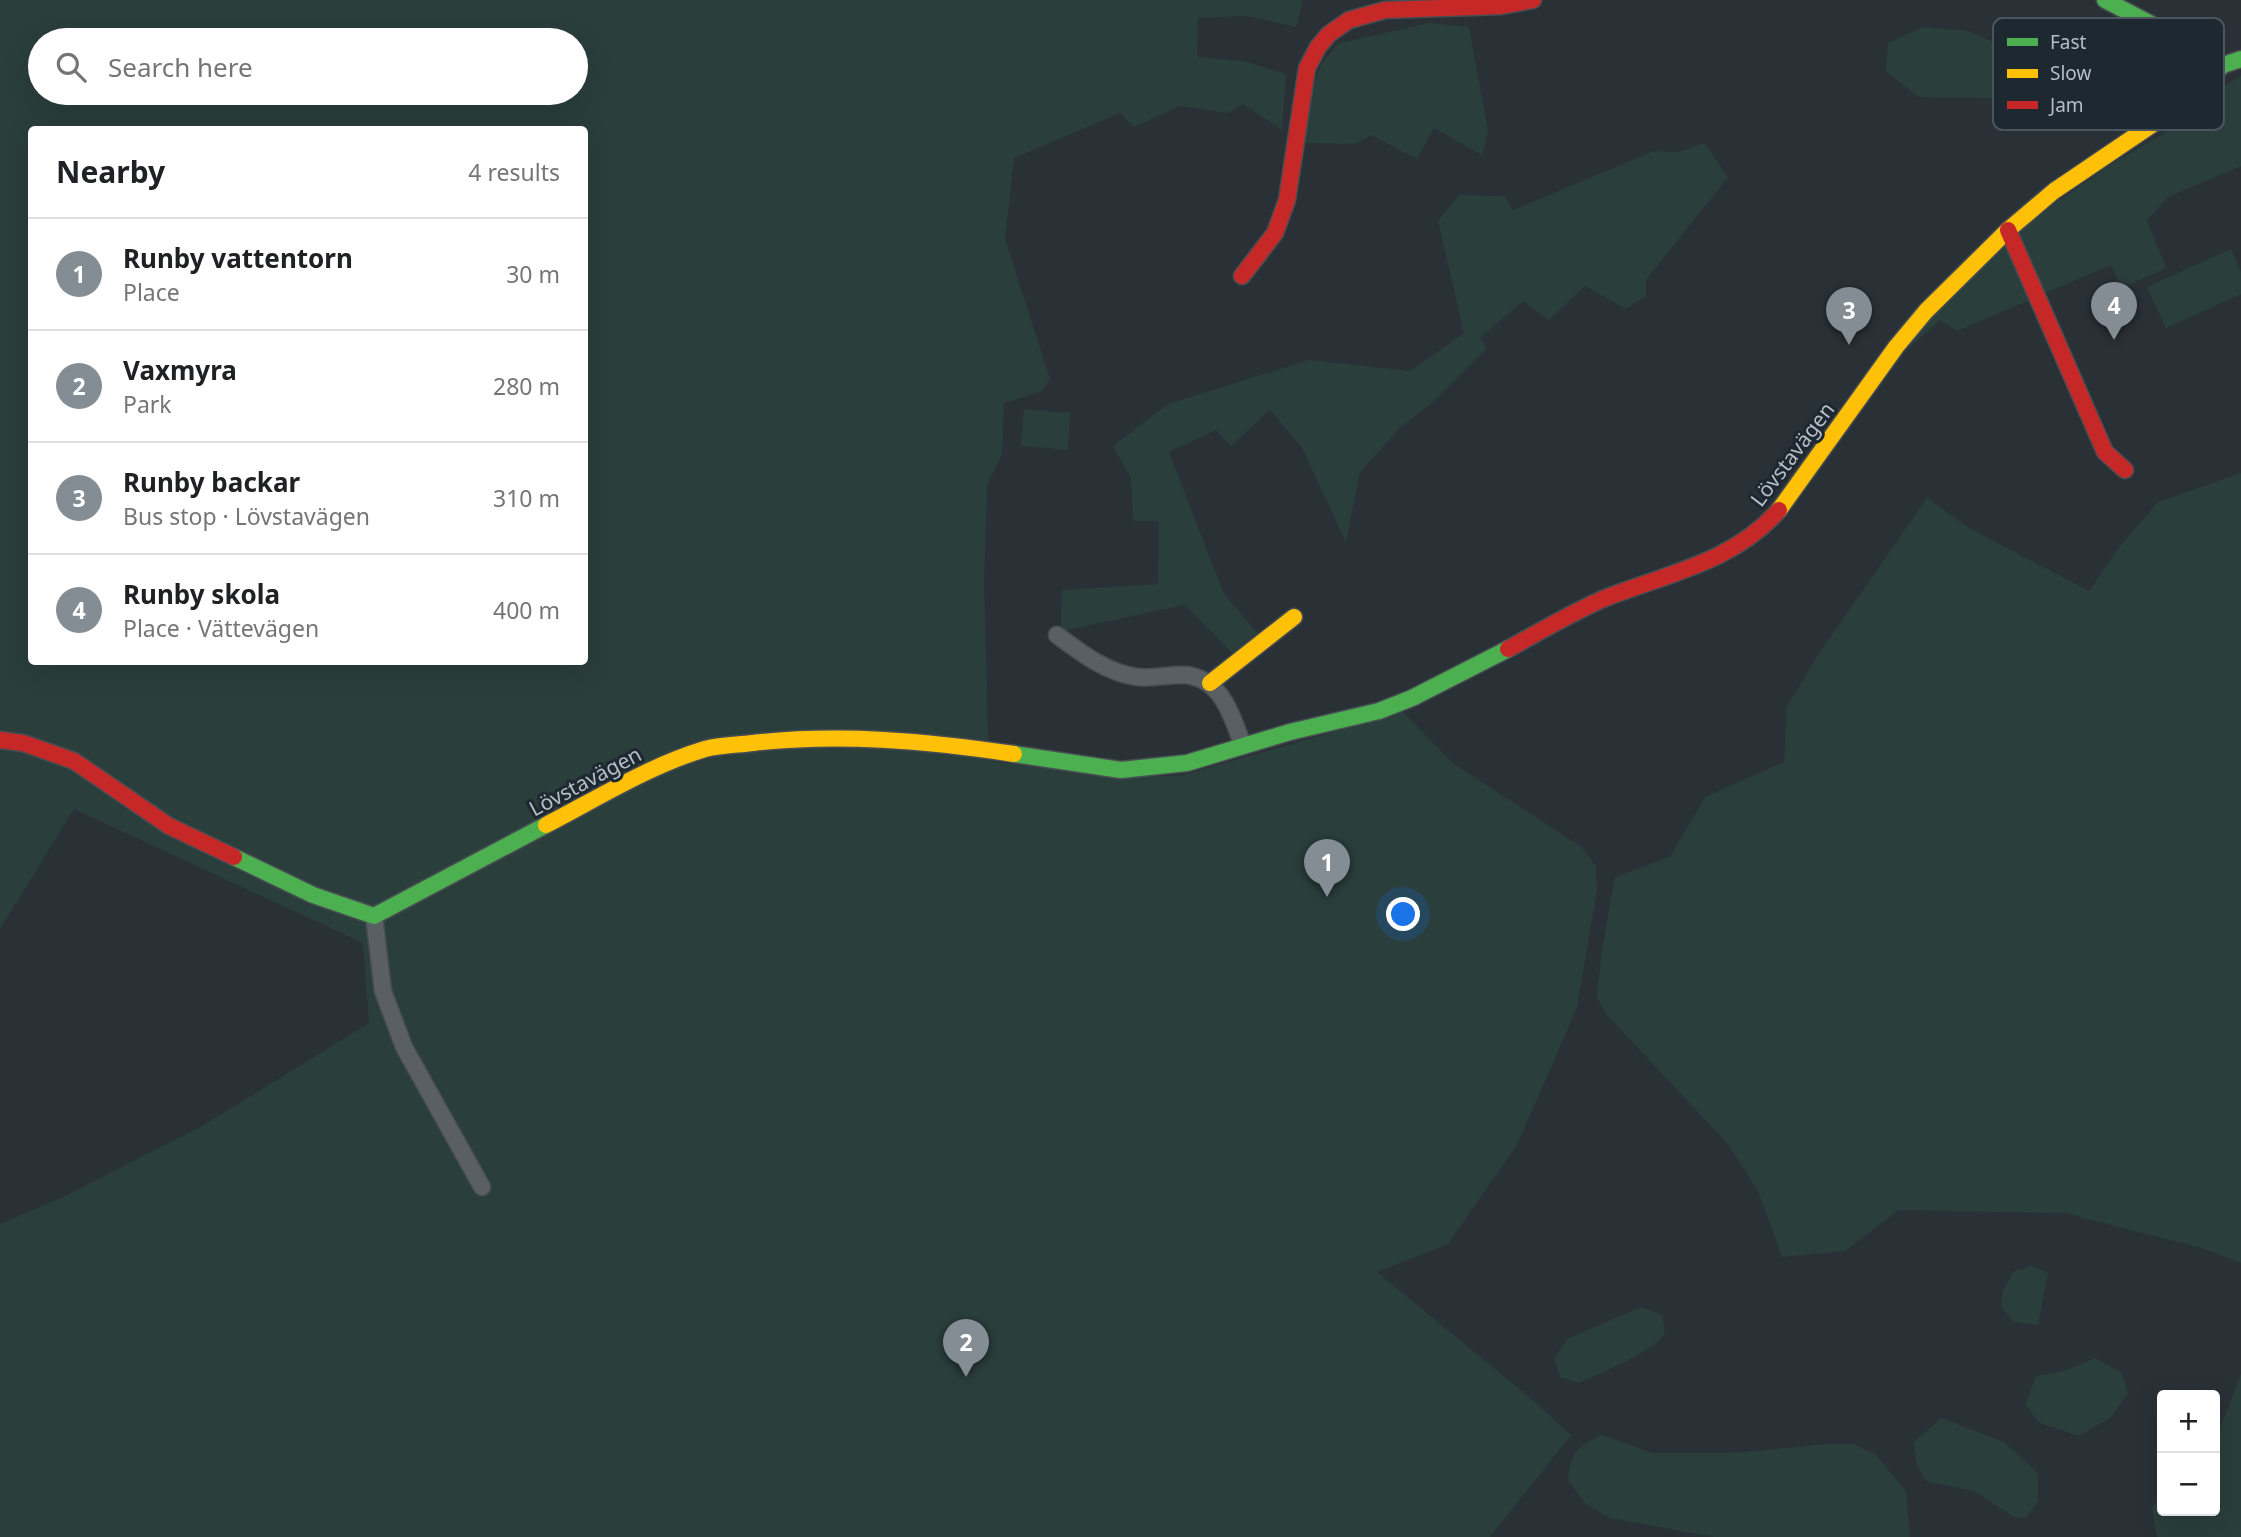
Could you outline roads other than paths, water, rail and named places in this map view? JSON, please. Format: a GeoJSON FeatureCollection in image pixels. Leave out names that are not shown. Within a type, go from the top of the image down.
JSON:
{"type":"FeatureCollection","features":[{"type":"Feature","properties":{"kind":"street"},"geometry":{"type":"LineString","coordinates":[[1242,276],[1275,233],[1287,200],[1307,68],[1324,38],[1347,20],[1374,13],[1419,7],[1502,6],[1533,0]]}},
{"type":"Feature","properties":{"kind":"street"},"geometry":{"type":"LineString","coordinates":[[2105,0],[2140,18]]}},
{"type":"Feature","properties":{"kind":"street","name":"Lövstavägen"},"geometry":{"type":"LineString","coordinates":[[2224,65],[2241,59]]}},
{"type":"Feature","properties":{"kind":"street","name":"Lövstavägen"},"geometry":{"type":"LineString","coordinates":[[374,916],[664,763],[709,748],[780,740],[852,738],[975,748],[1121,770],[1187,763],[1379,710],[1412,698],[1602,600],[1713,560],[1747,540],[1771,519],[1790,497],[1896,347],[1926,311],[2008,230],[2054,191],[2144,130]]}},
{"type":"Feature","properties":{"kind":"street"},"geometry":{"type":"LineString","coordinates":[[2008,230],[2105,452],[2125,470]]}},
{"type":"Feature","properties":{"kind":"street"},"geometry":{"type":"LineString","coordinates":[[1210,683],[1294,617]]}},
{"type":"Feature","properties":{"kind":"street"},"geometry":{"type":"LineString","coordinates":[[1057,635],[1082,654],[1110,669],[1138,677],[1186,675],[1210,683],[1223,699],[1243,746]]}},
{"type":"Feature","properties":{"kind":"street"},"geometry":{"type":"LineString","coordinates":[[0,740],[23,743],[74,761],[169,826],[313,895],[374,916],[383,991],[404,1047],[482,1187]]}},
{"type":"Feature","properties":{"kind":"place","name":"Runby skola"},"geometry":{"type":"Point","coordinates":[2114,340]}},
{"type":"Feature","properties":{"kind":"place","name":"Runby backar"},"geometry":{"type":"Point","coordinates":[1849,345]}},
{"type":"Feature","properties":{"kind":"place","name":"Runby vattentorn"},"geometry":{"type":"Point","coordinates":[1327,897]}},
{"type":"Feature","properties":{"kind":"place","name":"Vaxmyra"},"geometry":{"type":"Point","coordinates":[966,1377]}}]}
